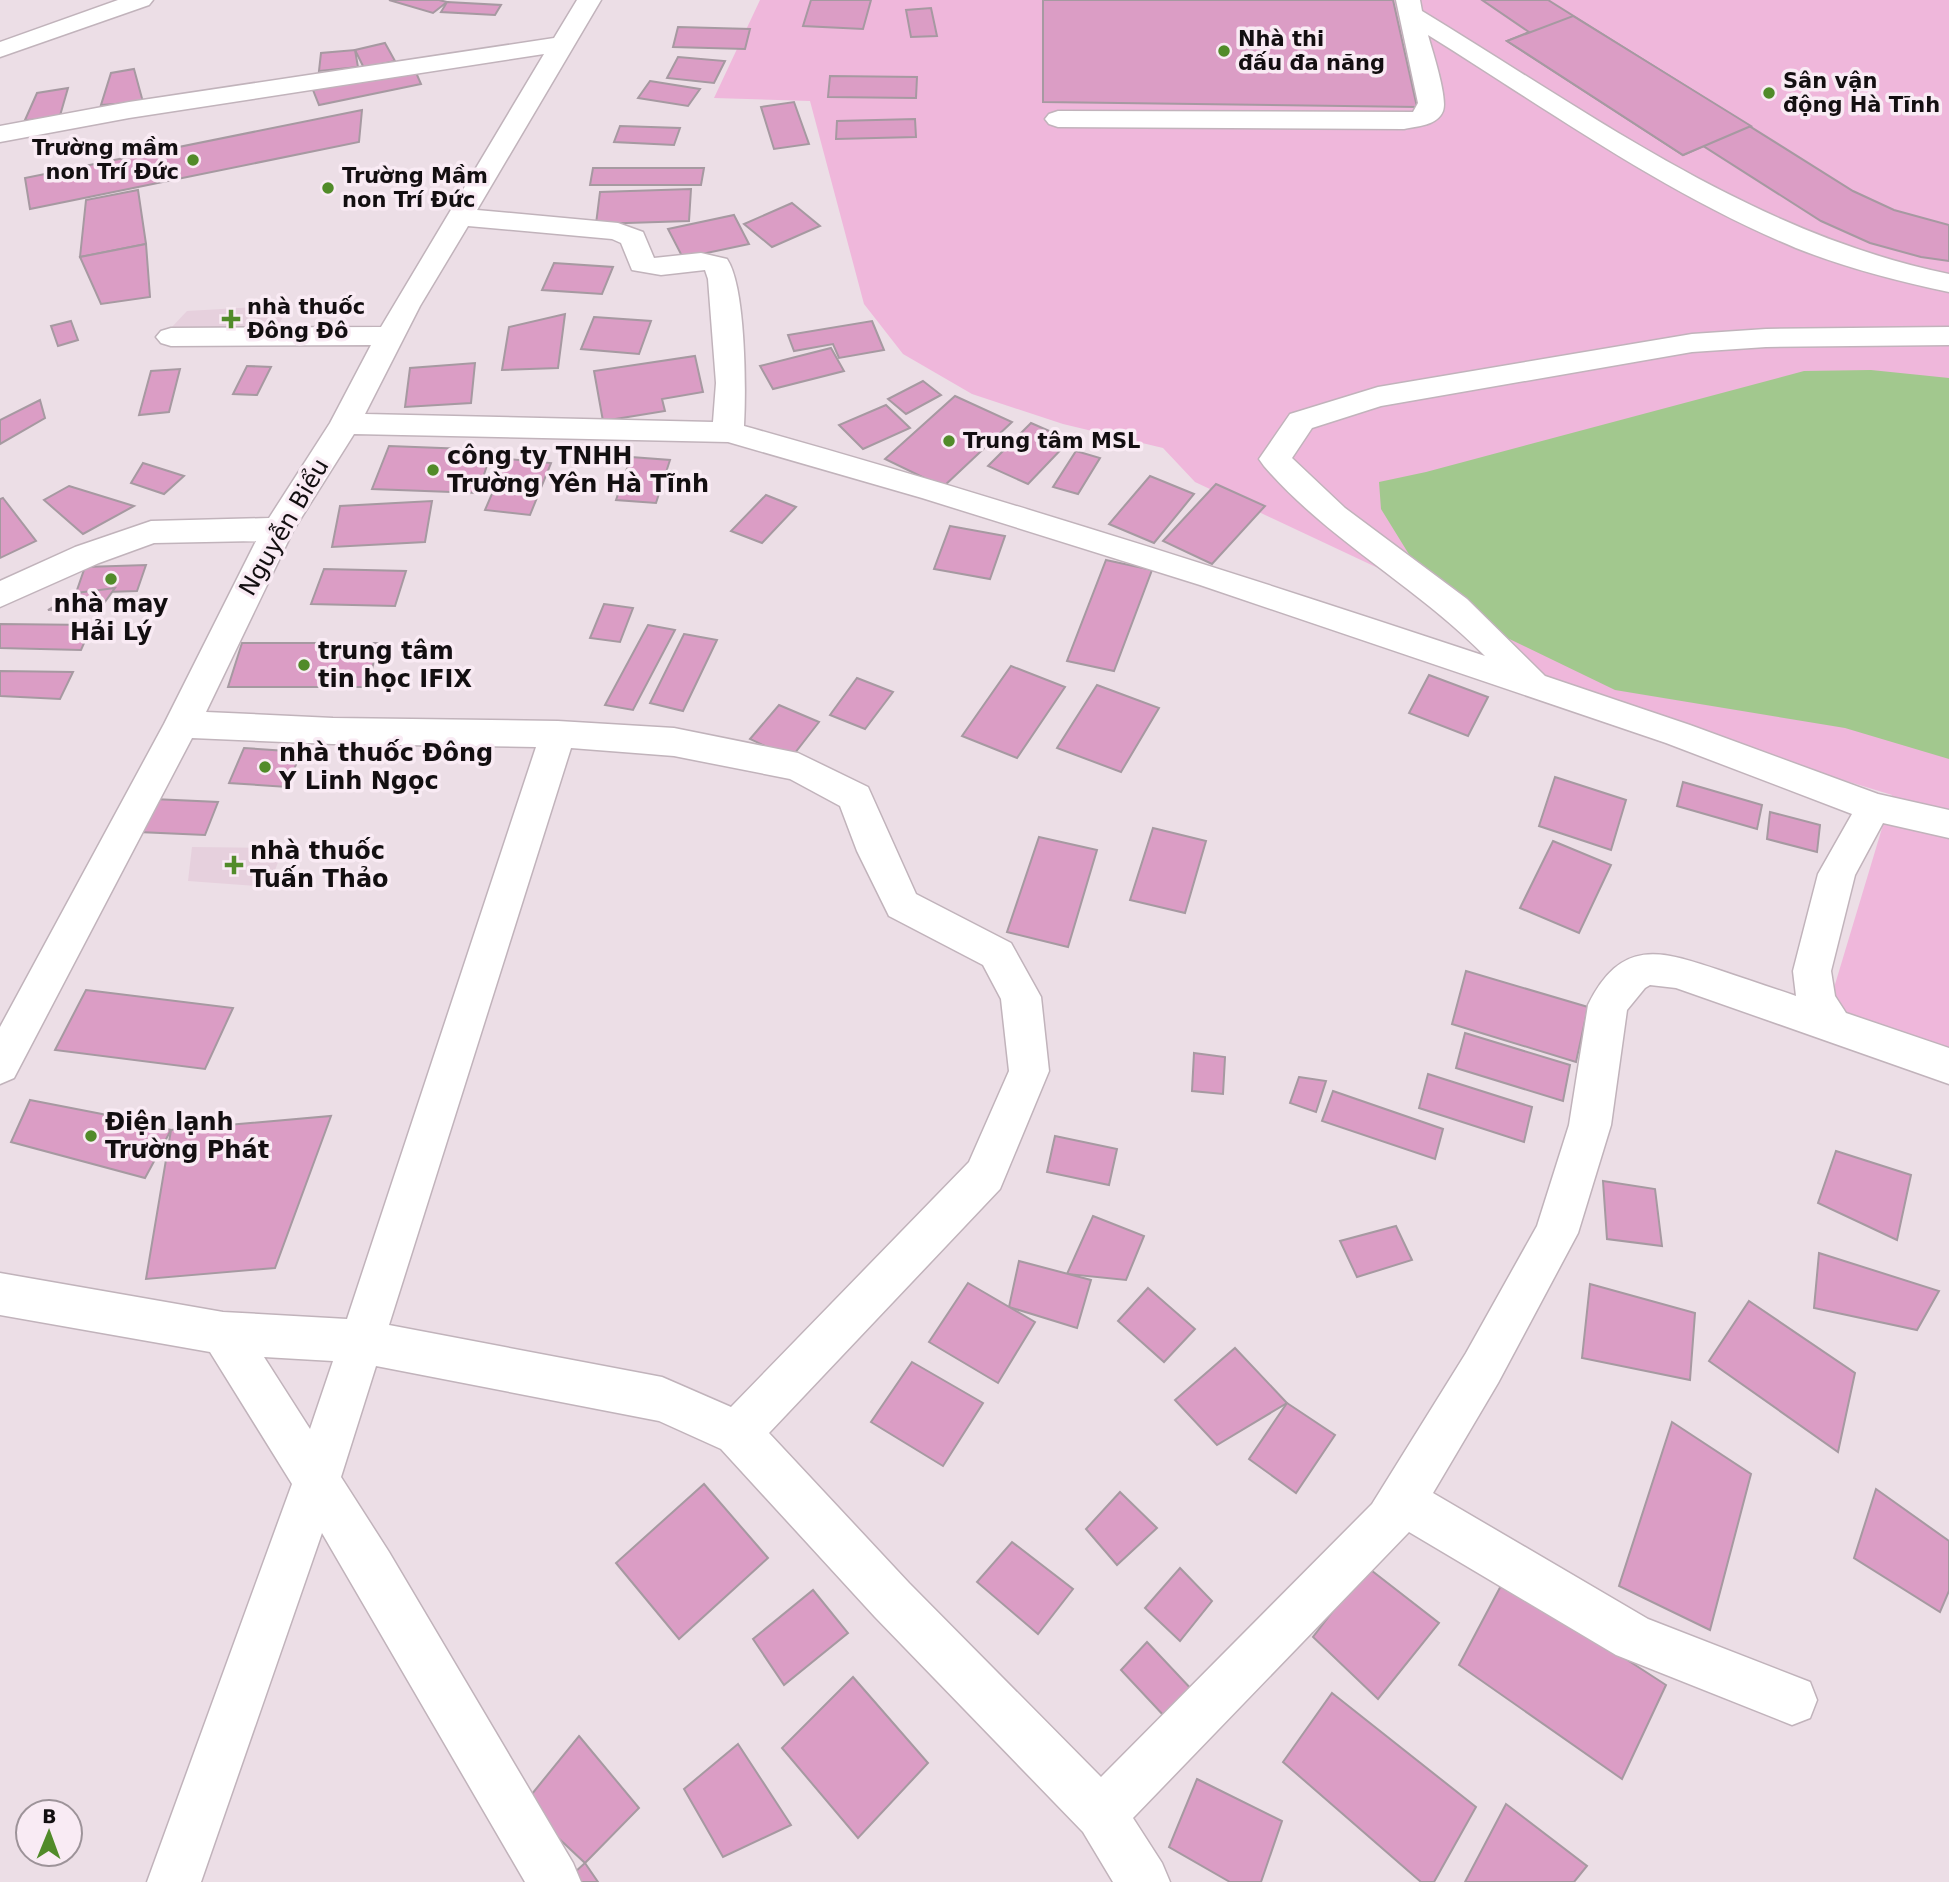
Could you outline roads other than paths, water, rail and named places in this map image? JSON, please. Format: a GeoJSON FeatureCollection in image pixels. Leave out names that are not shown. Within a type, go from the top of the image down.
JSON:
{"type":"FeatureCollection","features":[{"type":"Feature","properties":{"kind":"street"},"geometry":{"type":"LineString","coordinates":[[0,50],[141,0]]}},
{"type":"Feature","properties":{"kind":"street","name":"Nguyễn Biểu"},"geometry":{"type":"LineString","coordinates":[[0,1066],[182,724],[278,529],[345,424],[391,335],[589,0]]}},
{"type":"Feature","properties":{"kind":"street"},"geometry":{"type":"LineString","coordinates":[[1058,119],[1404,121],[1421,118],[1430,111],[1431,103],[1410,7]]}},
{"type":"Feature","properties":{"kind":"street"},"geometry":{"type":"LineString","coordinates":[[1410,7],[1674,178],[1772,230],[1898,275],[1949,283]]}},
{"type":"Feature","properties":{"kind":"street"},"geometry":{"type":"LineString","coordinates":[[1,139],[129,110],[561,44]]}},
{"type":"Feature","properties":{"kind":"street"},"geometry":{"type":"LineString","coordinates":[[459,217],[618,231],[633,238],[642,264],[649,267],[676,267],[705,262],[717,265],[722,279],[731,383],[728,432]]}},
{"type":"Feature","properties":{"kind":"street"},"geometry":{"type":"LineString","coordinates":[[171,337],[391,335]]}},
{"type":"Feature","properties":{"kind":"street"},"geometry":{"type":"LineString","coordinates":[[1536,685],[1447,600],[1326,510],[1292,480],[1275,459],[1301,421],[1377,397],[1692,343],[1766,338],[1949,336]]}},
{"type":"Feature","properties":{"kind":"street"},"geometry":{"type":"LineString","coordinates":[[345,424],[728,432],[973,502],[1212,577],[1536,685],[1874,807],[1949,824]]}},
{"type":"Feature","properties":{"kind":"street"},"geometry":{"type":"LineString","coordinates":[[0,595],[87,555],[151,531],[278,529]]}},
{"type":"Feature","properties":{"kind":"street"},"geometry":{"type":"LineString","coordinates":[[182,724],[332,731],[558,734],[674,742],[798,768],[855,797],[876,851],[902,905],[997,954],[1021,997],[1029,1071],[985,1175],[737,1433]]}},
{"type":"Feature","properties":{"kind":"street"},"geometry":{"type":"LineString","coordinates":[[174,1882],[316,1482],[359,1340],[558,734]]}},
{"type":"Feature","properties":{"kind":"street"},"geometry":{"type":"LineString","coordinates":[[1832,1024],[1816,1000],[1812,971],[1838,874],[1874,807]]}},
{"type":"Feature","properties":{"kind":"street"},"geometry":{"type":"LineString","coordinates":[[1101,1814],[1389,1521],[1482,1368],[1556,1233],[1590,1125],[1608,1004],[1631,976],[1649,969],[1676,972],[1949,1066]]}},
{"type":"Feature","properties":{"kind":"street"},"geometry":{"type":"LineString","coordinates":[[0,1294],[223,1334],[359,1340],[662,1399],[737,1433],[892,1600],[1101,1814],[1143,1882]]}},
{"type":"Feature","properties":{"kind":"street"},"geometry":{"type":"LineString","coordinates":[[223,1334],[372,1569],[554,1882]]}},
{"type":"Feature","properties":{"kind":"street"},"geometry":{"type":"LineString","coordinates":[[1401,1501],[1633,1638],[1744,1684],[1792,1700]]}},
{"type":"Feature","properties":{"kind":"place","name":"Nhà thi đấu đa năng"},"geometry":{"type":"Point","coordinates":[1224,51]}},
{"type":"Feature","properties":{"kind":"place","name":"Sân vận động Hà Tĩnh"},"geometry":{"type":"Point","coordinates":[1769,93]}},
{"type":"Feature","properties":{"kind":"place","name":"Trường mầm non Trí Đức"},"geometry":{"type":"Point","coordinates":[193,160]}},
{"type":"Feature","properties":{"kind":"place","name":"Trường Mầm non Trí Đức"},"geometry":{"type":"Point","coordinates":[328,188]}},
{"type":"Feature","properties":{"kind":"place","name":"nhà thuốc Đông Đô"},"geometry":{"type":"Point","coordinates":[231,319]}},
{"type":"Feature","properties":{"kind":"place","name":"Trung tâm MSL"},"geometry":{"type":"Point","coordinates":[949,441]}},
{"type":"Feature","properties":{"kind":"place","name":"công ty TNHH Trường Yên Hà Tĩnh"},"geometry":{"type":"Point","coordinates":[433,470]}},
{"type":"Feature","properties":{"kind":"place","name":"nhà may Hải Lý"},"geometry":{"type":"Point","coordinates":[111,579]}},
{"type":"Feature","properties":{"kind":"place","name":"trung tâm tin học IFIX"},"geometry":{"type":"Point","coordinates":[304,665]}},
{"type":"Feature","properties":{"kind":"place","name":"nhà thuốc Đông Y Linh Ngọc"},"geometry":{"type":"Point","coordinates":[265,767]}},
{"type":"Feature","properties":{"kind":"place","name":"nhà thuốc Tuấn Thảo"},"geometry":{"type":"Point","coordinates":[234,865]}},
{"type":"Feature","properties":{"kind":"place","name":"Điện lạnh Trường Phát"},"geometry":{"type":"Point","coordinates":[91,1136]}}]}
